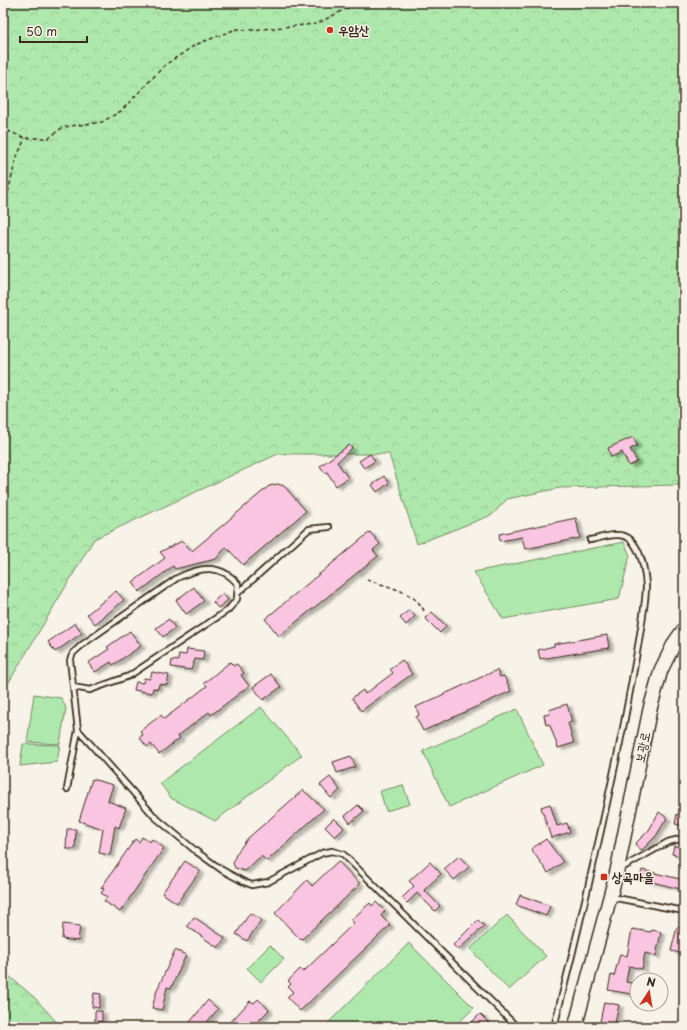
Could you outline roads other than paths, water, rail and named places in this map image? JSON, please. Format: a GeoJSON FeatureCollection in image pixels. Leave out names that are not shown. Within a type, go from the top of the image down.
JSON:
{"type":"FeatureCollection","features":[{"type":"Feature","properties":{"kind":"main road","name":"보광로"},"geometry":{"type":"LineString","coordinates":[[575,1027],[617,871],[656,686],[661,670],[675,642],[684,629]]}},
{"type":"Feature","properties":{"kind":"lane"},"geometry":{"type":"LineString","coordinates":[[239,592],[309,529],[329,527]]}},
{"type":"Feature","properties":{"kind":"lane"},"geometry":{"type":"LineString","coordinates":[[554,1027],[596,855],[635,666],[645,600],[644,575],[637,548],[631,540],[627,537],[617,535],[590,540]]}},
{"type":"Feature","properties":{"kind":"lane"},"geometry":{"type":"LineString","coordinates":[[67,789],[78,730],[70,666],[70,660],[73,653],[83,644],[177,578],[202,568],[216,569],[232,578],[238,584],[238,600],[228,610],[129,676],[90,690],[73,687]]}},
{"type":"Feature","properties":{"kind":"lane"},"geometry":{"type":"LineString","coordinates":[[78,730],[155,816],[197,852],[236,878],[252,885],[260,885],[322,853],[332,851],[343,854],[517,1027]]}},
{"type":"Feature","properties":{"kind":"lane"},"geometry":{"type":"LineString","coordinates":[[617,871],[668,842],[684,838]]}},
{"type":"Feature","properties":{"kind":"lane"},"geometry":{"type":"LineString","coordinates":[[610,896],[684,911]]}},
{"type":"Feature","properties":{"kind":"place","name":"우암산"},"geometry":{"type":"Point","coordinates":[330,30]}},
{"type":"Feature","properties":{"kind":"place","name":"상곡마을"},"geometry":{"type":"Point","coordinates":[604,877]}}]}
